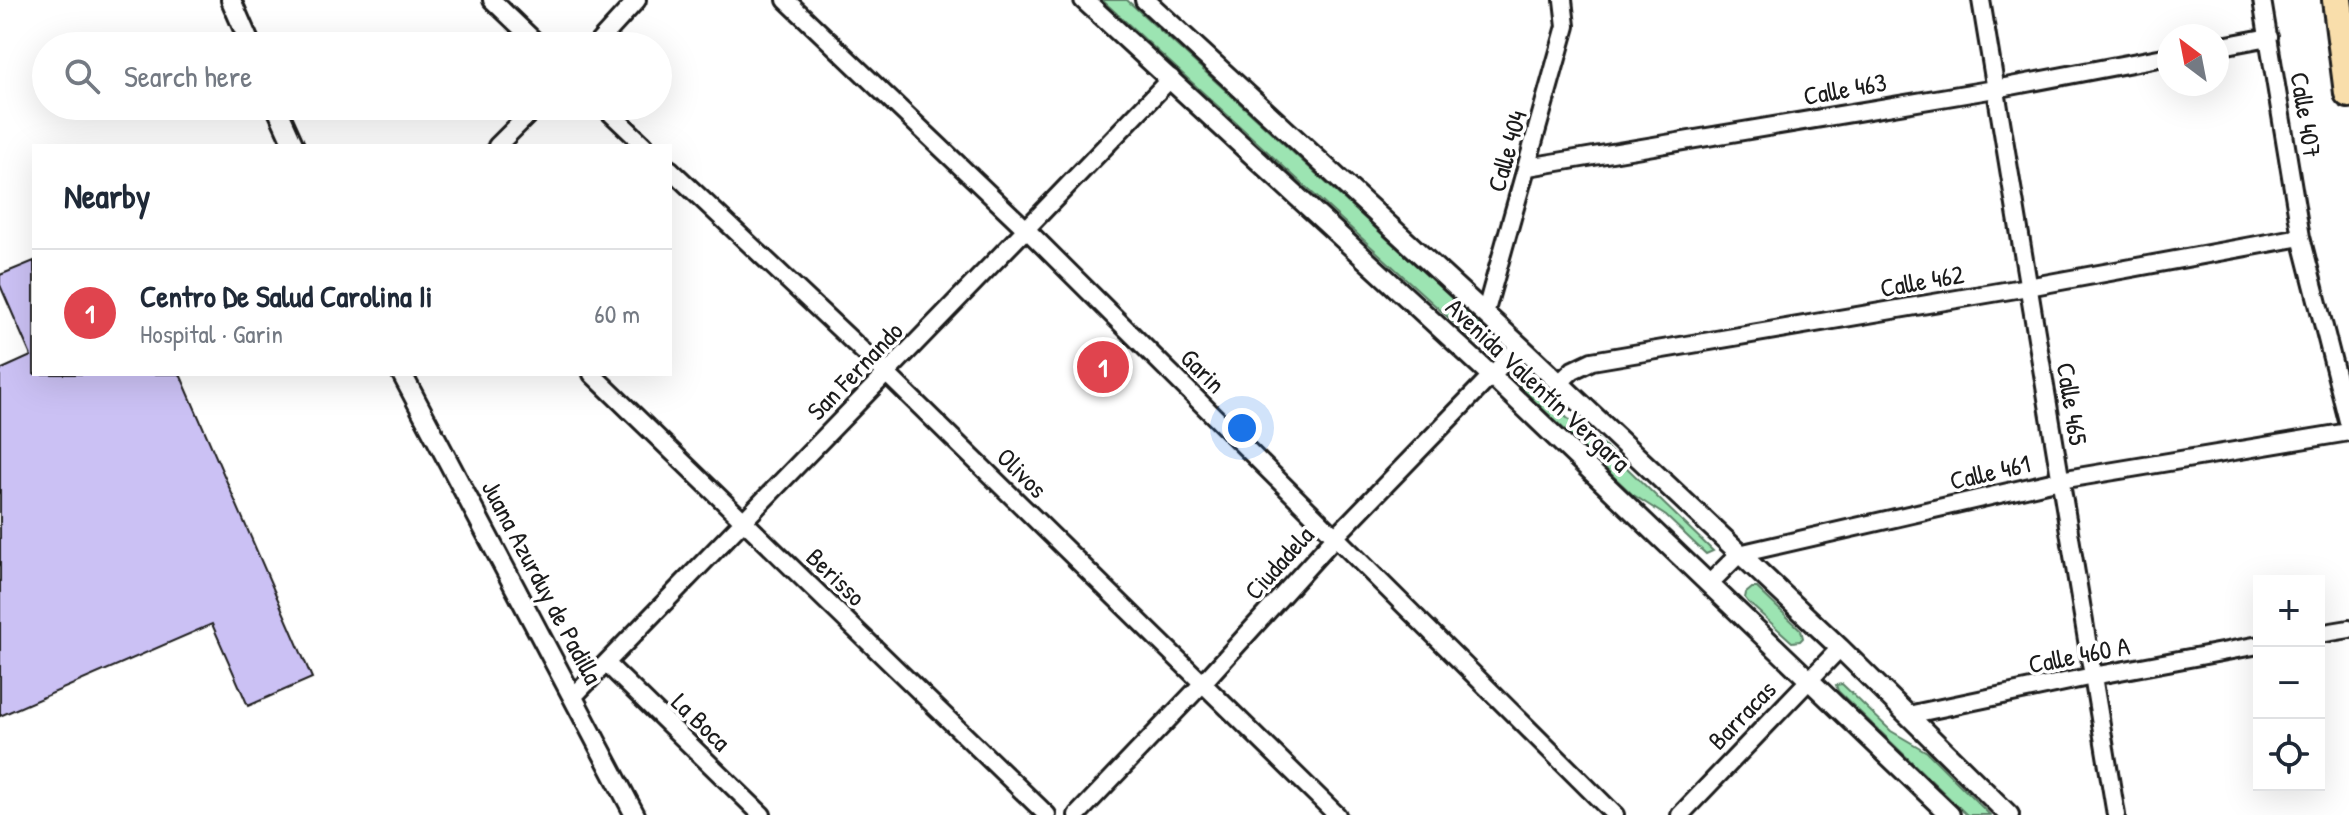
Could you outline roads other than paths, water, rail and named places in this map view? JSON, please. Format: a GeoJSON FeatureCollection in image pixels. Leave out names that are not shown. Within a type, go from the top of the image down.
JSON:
{"type":"FeatureCollection","features":[{"type":"Feature","properties":{"kind":"highway"},"geometry":{"type":"LineString","coordinates":[[2337,0],[2349,93]]}},
{"type":"Feature","properties":{"kind":"street"},"geometry":{"type":"LineString","coordinates":[[231,0],[245,32]]}},
{"type":"Feature","properties":{"kind":"street"},"geometry":{"type":"LineString","coordinates":[[492,0],[525,32]]}},
{"type":"Feature","properties":{"kind":"street"},"geometry":{"type":"LineString","coordinates":[[608,32],[637,0]]}},
{"type":"Feature","properties":{"kind":"street","name":"Garin"},"geometry":{"type":"LineString","coordinates":[[786,0],[1026,229],[1615,815]]}},
{"type":"Feature","properties":{"kind":"street","name":"Avenida Valentín Vergara"},"geometry":{"type":"LineString","coordinates":[[1084,0],[1493,377],[1950,815]]}},
{"type":"Feature","properties":{"kind":"street","name":"Avenida Valentín Vergara"},"geometry":{"type":"LineString","coordinates":[[1145,0],[1520,346],[1840,648],[2009,815]]}},
{"type":"Feature","properties":{"kind":"street","name":"Calle 404"},"geometry":{"type":"LineString","coordinates":[[1485,314],[1566,26],[1563,0]]}},
{"type":"Feature","properties":{"kind":"street","name":"Calle 465"},"geometry":{"type":"LineString","coordinates":[[1981,0],[2116,815]]}},
{"type":"Feature","properties":{"kind":"street","name":"Calle 407"},"geometry":{"type":"LineString","coordinates":[[2262,0],[2301,237],[2349,425]]}},
{"type":"Feature","properties":{"kind":"street"},"geometry":{"type":"LineString","coordinates":[[2229,45],[2269,37]]}},
{"type":"Feature","properties":{"kind":"street","name":"Calle 463"},"geometry":{"type":"LineString","coordinates":[[1528,167],[1995,89],[2157,58]]}},
{"type":"Feature","properties":{"kind":"street","name":"San Fernando"},"geometry":{"type":"LineString","coordinates":[[573,697],[1171,78]]}},
{"type":"Feature","properties":{"kind":"street"},"geometry":{"type":"LineString","coordinates":[[282,120],[293,144]]}},
{"type":"Feature","properties":{"kind":"street"},"geometry":{"type":"LineString","coordinates":[[499,144],[523,120]]}},
{"type":"Feature","properties":{"kind":"street"},"geometry":{"type":"LineString","coordinates":[[618,120],[643,144]]}},
{"type":"Feature","properties":{"kind":"street","name":"Olivos"},"geometry":{"type":"LineString","coordinates":[[672,171],[886,373],[1337,815]]}},
{"type":"Feature","properties":{"kind":"street","name":"Calle 462"},"geometry":{"type":"LineString","coordinates":[[1558,384],[1573,370],[1592,361],[2301,237]]}},
{"type":"Feature","properties":{"kind":"street","name":"Ciudadela"},"geometry":{"type":"LineString","coordinates":[[1077,815],[1202,684],[1335,537],[1520,346]]}},
{"type":"Feature","properties":{"kind":"street","name":"Juana Azurduy de Padilla"},"geometry":{"type":"LineString","coordinates":[[403,376],[635,815]]}},
{"type":"Feature","properties":{"kind":"street","name":"Berisso"},"geometry":{"type":"LineString","coordinates":[[594,376],[1047,815]]}},
{"type":"Feature","properties":{"kind":"street","name":"Calle 461"},"geometry":{"type":"LineString","coordinates":[[1739,554],[2060,480],[2349,432]]}},
{"type":"Feature","properties":{"kind":"street"},"geometry":{"type":"LineString","coordinates":[[1710,583],[1739,554]]}},
{"type":"Feature","properties":{"kind":"street"},"geometry":{"type":"LineString","coordinates":[[2325,633],[2349,629]]}},
{"type":"Feature","properties":{"kind":"street","name":"Calle 460 A"},"geometry":{"type":"LineString","coordinates":[[1908,715],[2253,646]]}},
{"type":"Feature","properties":{"kind":"street","name":"Barracas"},"geometry":{"type":"LineString","coordinates":[[1680,815],[1840,648]]}},
{"type":"Feature","properties":{"kind":"street","name":"La Boca"},"geometry":{"type":"LineString","coordinates":[[607,664],[762,815]]}},
{"type":"Feature","properties":{"kind":"place","name":"Centro De Salud Carolina Ii"},"geometry":{"type":"Point","coordinates":[1103,367]}}]}
